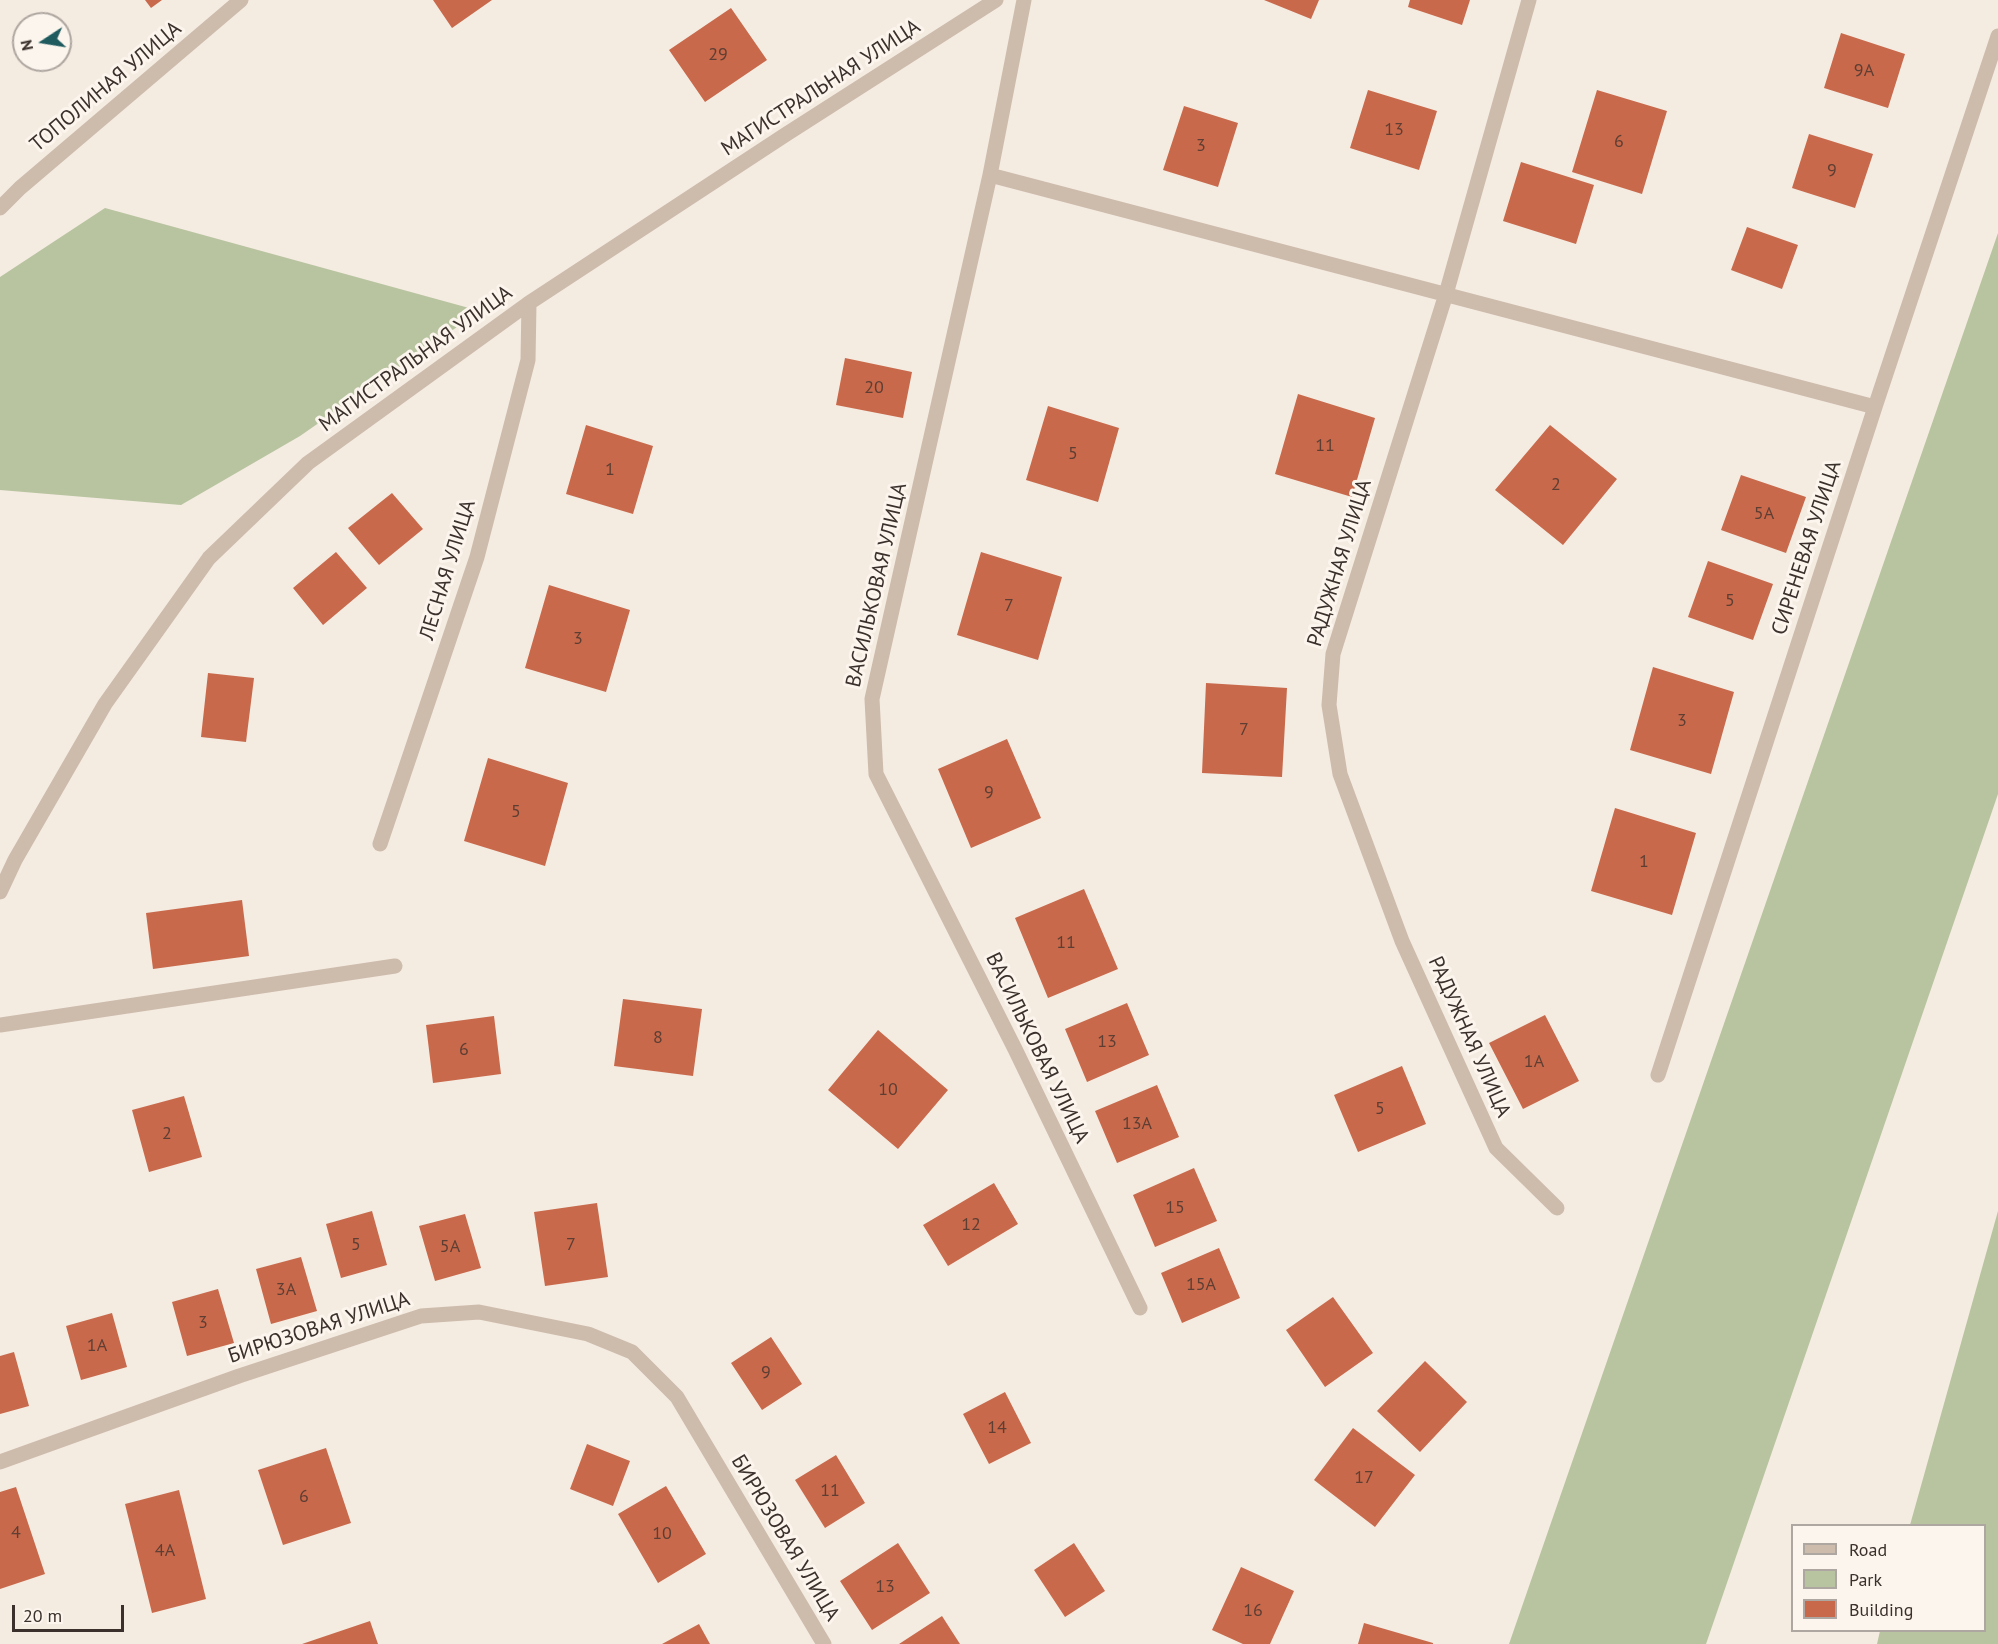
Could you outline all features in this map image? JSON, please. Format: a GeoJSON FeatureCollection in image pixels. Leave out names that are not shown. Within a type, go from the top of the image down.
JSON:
{"type":"FeatureCollection","features":[{"type":"Feature","properties":{"kind":"street","name":"ТОПОЛИНАЯ УЛИЦА"},"geometry":{"type":"LineString","coordinates":[[0,208],[241,0]]}},
{"type":"Feature","properties":{"kind":"street","name":"МАГИСТРАЛЬНАЯ УЛИЦА"},"geometry":{"type":"LineString","coordinates":[[0,892],[15,860],[105,704],[209,558],[308,463],[529,303],[996,0]]}},
{"type":"Feature","properties":{"kind":"street","name":"ВАСИЛЬКОВАЯ УЛИЦА"},"geometry":{"type":"LineString","coordinates":[[1024,0],[990,175],[872,699],[876,774],[1015,1049],[1140,1308]]}},
{"type":"Feature","properties":{"kind":"street","name":"РАДУЖНАЯ УЛИЦА"},"geometry":{"type":"LineString","coordinates":[[1529,0],[1446,294],[1333,654],[1329,705],[1340,774],[1402,941],[1496,1148],[1557,1208]]}},
{"type":"Feature","properties":{"kind":"street","name":"СИРЕНЕВАЯ УЛИЦА"},"geometry":{"type":"LineString","coordinates":[[1658,1075],[1998,36]]}},
{"type":"Feature","properties":{"kind":"street"},"geometry":{"type":"LineString","coordinates":[[990,175],[1875,407]]}},
{"type":"Feature","properties":{"kind":"street","name":"ЛЕСНАЯ УЛИЦА"},"geometry":{"type":"LineString","coordinates":[[380,844],[477,557],[528,360],[529,303]]}},
{"type":"Feature","properties":{"kind":"street"},"geometry":{"type":"LineString","coordinates":[[0,1025],[395,966]]}},
{"type":"Feature","properties":{"kind":"street","name":"БИРЮЗОВАЯ УЛИЦА"},"geometry":{"type":"LineString","coordinates":[[0,1462],[239,1376],[421,1316],[478,1312],[588,1334],[632,1352],[676,1397],[824,1644]]}},
{"type":"Feature","properties":{"kind":"green space"},"geometry":{"type":"Polygon","coordinates":[[[105,208],[480,311],[300,436],[181,505],[0,490],[0,277],[105,208]]]}},
{"type":"Feature","properties":{"kind":"green space"},"geometry":{"type":"Polygon","coordinates":[[[1998,233],[1998,794],[1706,1644],[1509,1644],[1998,233]]]}},
{"type":"Feature","properties":{"kind":"green space"},"geometry":{"type":"Polygon","coordinates":[[[1998,1211],[1998,1644],[1877,1644],[1880,1632],[1986,1632],[1986,1524],[1910,1524],[1998,1211]]]}},
{"type":"Feature","properties":{"kind":"building"},"geometry":{"type":"Polygon","coordinates":[[[145,0],[162,0],[151,8],[145,0]]]}},
{"type":"Feature","properties":{"kind":"building"},"geometry":{"type":"Polygon","coordinates":[[[433,0],[492,0],[452,28],[433,0]]]}},
{"type":"Feature","properties":{"kind":"building"},"geometry":{"type":"Polygon","coordinates":[[[1264,0],[1319,0],[1311,19],[1264,0]]]}},
{"type":"Feature","properties":{"kind":"building"},"geometry":{"type":"Polygon","coordinates":[[[1410,0],[1470,0],[1462,25],[1408,7],[1410,0]]]}},
{"type":"Feature","properties":{"kind":"building"},"geometry":{"type":"Polygon","coordinates":[[[731,8],[767,60],[705,102],[669,50],[731,8]]]}},
{"type":"Feature","properties":{"kind":"building"},"geometry":{"type":"Polygon","coordinates":[[[1841,33],[1905,54],[1888,108],[1824,88],[1841,33]]]}},
{"type":"Feature","properties":{"kind":"building"},"geometry":{"type":"Polygon","coordinates":[[[1368,90],[1437,111],[1419,170],[1350,148],[1368,90]]]}},
{"type":"Feature","properties":{"kind":"building"},"geometry":{"type":"Polygon","coordinates":[[[1597,90],[1667,111],[1642,194],[1572,172],[1597,90]]]}},
{"type":"Feature","properties":{"kind":"building"},"geometry":{"type":"Polygon","coordinates":[[[1184,106],[1238,123],[1218,187],[1163,170],[1184,106]]]}},
{"type":"Feature","properties":{"kind":"building"},"geometry":{"type":"Polygon","coordinates":[[[1809,134],[1873,154],[1855,208],[1792,188],[1809,134]]]}},
{"type":"Feature","properties":{"kind":"building"},"geometry":{"type":"Polygon","coordinates":[[[1521,162],[1594,185],[1576,244],[1503,221],[1521,162]]]}},
{"type":"Feature","properties":{"kind":"building"},"geometry":{"type":"Polygon","coordinates":[[[1747,227],[1798,245],[1782,289],[1731,270],[1747,227]]]}},
{"type":"Feature","properties":{"kind":"building"},"geometry":{"type":"Polygon","coordinates":[[[845,358],[912,372],[903,418],[836,405],[845,358]]]}},
{"type":"Feature","properties":{"kind":"building"},"geometry":{"type":"Polygon","coordinates":[[[1298,394],[1375,418],[1352,497],[1275,474],[1298,394]]]}},
{"type":"Feature","properties":{"kind":"building"},"geometry":{"type":"Polygon","coordinates":[[[1048,406],[1119,428],[1098,502],[1026,480],[1048,406]]]}},
{"type":"Feature","properties":{"kind":"building"},"geometry":{"type":"Polygon","coordinates":[[[586,425],[653,446],[633,514],[566,494],[586,425]]]}},
{"type":"Feature","properties":{"kind":"building"},"geometry":{"type":"Polygon","coordinates":[[[1550,425],[1617,479],[1563,545],[1495,490],[1550,425]]]}},
{"type":"Feature","properties":{"kind":"building"},"geometry":{"type":"Polygon","coordinates":[[[1741,475],[1806,497],[1786,553],[1721,530],[1741,475]]]}},
{"type":"Feature","properties":{"kind":"building"},"geometry":{"type":"Polygon","coordinates":[[[392,493],[423,529],[379,565],[348,528],[392,493]]]}},
{"type":"Feature","properties":{"kind":"building"},"geometry":{"type":"Polygon","coordinates":[[[336,552],[367,588],[323,625],[293,588],[336,552]]]}},
{"type":"Feature","properties":{"kind":"building"},"geometry":{"type":"Polygon","coordinates":[[[981,552],[1062,577],[1038,660],[957,635],[981,552]]]}},
{"type":"Feature","properties":{"kind":"building"},"geometry":{"type":"Polygon","coordinates":[[[1708,561],[1773,584],[1753,640],[1688,617],[1708,561]]]}},
{"type":"Feature","properties":{"kind":"building"},"geometry":{"type":"Polygon","coordinates":[[[549,585],[630,610],[606,692],[525,668],[549,585]]]}},
{"type":"Feature","properties":{"kind":"building"},"geometry":{"type":"Polygon","coordinates":[[[1653,667],[1734,692],[1711,774],[1630,750],[1653,667]]]}},
{"type":"Feature","properties":{"kind":"building"},"geometry":{"type":"Polygon","coordinates":[[[208,673],[254,678],[246,742],[201,737],[208,673]]]}},
{"type":"Feature","properties":{"kind":"building"},"geometry":{"type":"Polygon","coordinates":[[[1206,683],[1287,688],[1282,777],[1202,773],[1206,683]]]}},
{"type":"Feature","properties":{"kind":"building"},"geometry":{"type":"Polygon","coordinates":[[[1007,739],[1041,818],[971,848],[938,769],[1007,739]]]}},
{"type":"Feature","properties":{"kind":"building"},"geometry":{"type":"Polygon","coordinates":[[[488,758],[568,783],[545,866],[464,841],[488,758]]]}},
{"type":"Feature","properties":{"kind":"building"},"geometry":{"type":"Polygon","coordinates":[[[1615,808],[1696,833],[1672,915],[1591,891],[1615,808]]]}},
{"type":"Feature","properties":{"kind":"building"},"geometry":{"type":"Polygon","coordinates":[[[1084,889],[1118,969],[1048,998],[1015,918],[1084,889]]]}},
{"type":"Feature","properties":{"kind":"building"},"geometry":{"type":"Polygon","coordinates":[[[242,900],[249,956],[153,969],[146,913],[242,900]]]}},
{"type":"Feature","properties":{"kind":"building"},"geometry":{"type":"Polygon","coordinates":[[[623,999],[702,1009],[693,1076],[614,1066],[623,999]]]}},
{"type":"Feature","properties":{"kind":"building"},"geometry":{"type":"Polygon","coordinates":[[[1127,1003],[1149,1055],[1087,1082],[1065,1029],[1127,1003]]]}},
{"type":"Feature","properties":{"kind":"building"},"geometry":{"type":"Polygon","coordinates":[[[1545,1015],[1579,1081],[1523,1109],[1489,1043],[1545,1015]]]}},
{"type":"Feature","properties":{"kind":"building"},"geometry":{"type":"Polygon","coordinates":[[[494,1016],[501,1074],[433,1083],[426,1025],[494,1016]]]}},
{"type":"Feature","properties":{"kind":"building"},"geometry":{"type":"Polygon","coordinates":[[[878,1030],[948,1090],[898,1149],[828,1090],[878,1030]]]}},
{"type":"Feature","properties":{"kind":"building"},"geometry":{"type":"Polygon","coordinates":[[[1402,1066],[1426,1124],[1358,1152],[1334,1095],[1402,1066]]]}},
{"type":"Feature","properties":{"kind":"building"},"geometry":{"type":"Polygon","coordinates":[[[1157,1085],[1179,1137],[1117,1163],[1095,1111],[1157,1085]]]}},
{"type":"Feature","properties":{"kind":"building"},"geometry":{"type":"Polygon","coordinates":[[[184,1096],[202,1157],[149,1172],[132,1110],[184,1096]]]}},
{"type":"Feature","properties":{"kind":"building"},"geometry":{"type":"Polygon","coordinates":[[[1194,1168],[1217,1221],[1155,1247],[1133,1195],[1194,1168]]]}},
{"type":"Feature","properties":{"kind":"building"},"geometry":{"type":"Polygon","coordinates":[[[994,1183],[1018,1224],[948,1266],[923,1225],[994,1183]]]}},
{"type":"Feature","properties":{"kind":"building"},"geometry":{"type":"Polygon","coordinates":[[[597,1203],[608,1277],[545,1286],[534,1212],[597,1203]]]}},
{"type":"Feature","properties":{"kind":"building"},"geometry":{"type":"Polygon","coordinates":[[[372,1211],[387,1265],[341,1278],[326,1224],[372,1211]]]}},
{"type":"Feature","properties":{"kind":"building"},"geometry":{"type":"Polygon","coordinates":[[[465,1214],[481,1268],[435,1281],[419,1226],[465,1214]]]}},
{"type":"Feature","properties":{"kind":"building"},"geometry":{"type":"Polygon","coordinates":[[[1219,1248],[1240,1298],[1182,1323],[1161,1273],[1219,1248]]]}},
{"type":"Feature","properties":{"kind":"building"},"geometry":{"type":"Polygon","coordinates":[[[301,1257],[317,1311],[271,1324],[256,1269],[301,1257]]]}},
{"type":"Feature","properties":{"kind":"building"},"geometry":{"type":"Polygon","coordinates":[[[218,1289],[234,1343],[187,1356],[172,1302],[218,1289]]]}},
{"type":"Feature","properties":{"kind":"building"},"geometry":{"type":"Polygon","coordinates":[[[1333,1297],[1373,1353],[1325,1387],[1286,1330],[1333,1297]]]}},
{"type":"Feature","properties":{"kind":"building"},"geometry":{"type":"Polygon","coordinates":[[[112,1313],[127,1367],[81,1380],[66,1326],[112,1313]]]}},
{"type":"Feature","properties":{"kind":"building"},"geometry":{"type":"Polygon","coordinates":[[[771,1337],[802,1384],[762,1410],[731,1363],[771,1337]]]}},
{"type":"Feature","properties":{"kind":"building"},"geometry":{"type":"Polygon","coordinates":[[[14,1352],[29,1406],[0,1414],[0,1356],[14,1352]]]}},
{"type":"Feature","properties":{"kind":"building"},"geometry":{"type":"Polygon","coordinates":[[[1425,1361],[1467,1402],[1420,1452],[1377,1411],[1425,1361]]]}},
{"type":"Feature","properties":{"kind":"building"},"geometry":{"type":"Polygon","coordinates":[[[1005,1392],[1031,1443],[989,1464],[963,1414],[1005,1392]]]}},
{"type":"Feature","properties":{"kind":"building"},"geometry":{"type":"Polygon","coordinates":[[[1353,1428],[1415,1475],[1375,1527],[1314,1480],[1353,1428]]]}},
{"type":"Feature","properties":{"kind":"building"},"geometry":{"type":"Polygon","coordinates":[[[587,1444],[630,1461],[613,1506],[570,1489],[587,1444]]]}},
{"type":"Feature","properties":{"kind":"building"},"geometry":{"type":"Polygon","coordinates":[[[326,1448],[351,1523],[283,1545],[258,1470],[326,1448]]]}},
{"type":"Feature","properties":{"kind":"building"},"geometry":{"type":"Polygon","coordinates":[[[836,1455],[865,1503],[825,1528],[795,1480],[836,1455]]]}},
{"type":"Feature","properties":{"kind":"building"},"geometry":{"type":"Polygon","coordinates":[[[666,1486],[706,1554],[658,1583],[618,1514],[666,1486]]]}},
{"type":"Feature","properties":{"kind":"building"},"geometry":{"type":"Polygon","coordinates":[[[16,1487],[45,1574],[0,1589],[0,1492],[16,1487]]]}},
{"type":"Feature","properties":{"kind":"building"},"geometry":{"type":"Polygon","coordinates":[[[179,1490],[206,1599],[152,1613],[125,1504],[179,1490]]]}},
{"type":"Feature","properties":{"kind":"building"},"geometry":{"type":"Polygon","coordinates":[[[898,1543],[930,1593],[872,1630],[840,1581],[898,1543]]]}},
{"type":"Feature","properties":{"kind":"building"},"geometry":{"type":"Polygon","coordinates":[[[1074,1543],[1105,1591],[1065,1617],[1034,1570],[1074,1543]]]}},
{"type":"Feature","properties":{"kind":"building"},"geometry":{"type":"Polygon","coordinates":[[[1241,1567],[1294,1591],[1270,1644],[1243,1644],[1212,1630],[1241,1567]]]}},
{"type":"Feature","properties":{"kind":"building"},"geometry":{"type":"Polygon","coordinates":[[[942,1616],[960,1644],[899,1644],[942,1616]]]}},
{"type":"Feature","properties":{"kind":"building"},"geometry":{"type":"Polygon","coordinates":[[[370,1621],[378,1644],[302,1644],[370,1621]]]}},
{"type":"Feature","properties":{"kind":"building"},"geometry":{"type":"Polygon","coordinates":[[[1364,1623],[1433,1643],[1433,1644],[1358,1644],[1364,1623]]]}},
{"type":"Feature","properties":{"kind":"building"},"geometry":{"type":"Polygon","coordinates":[[[699,1624],[710,1644],[662,1644],[699,1624]]]}}]}
